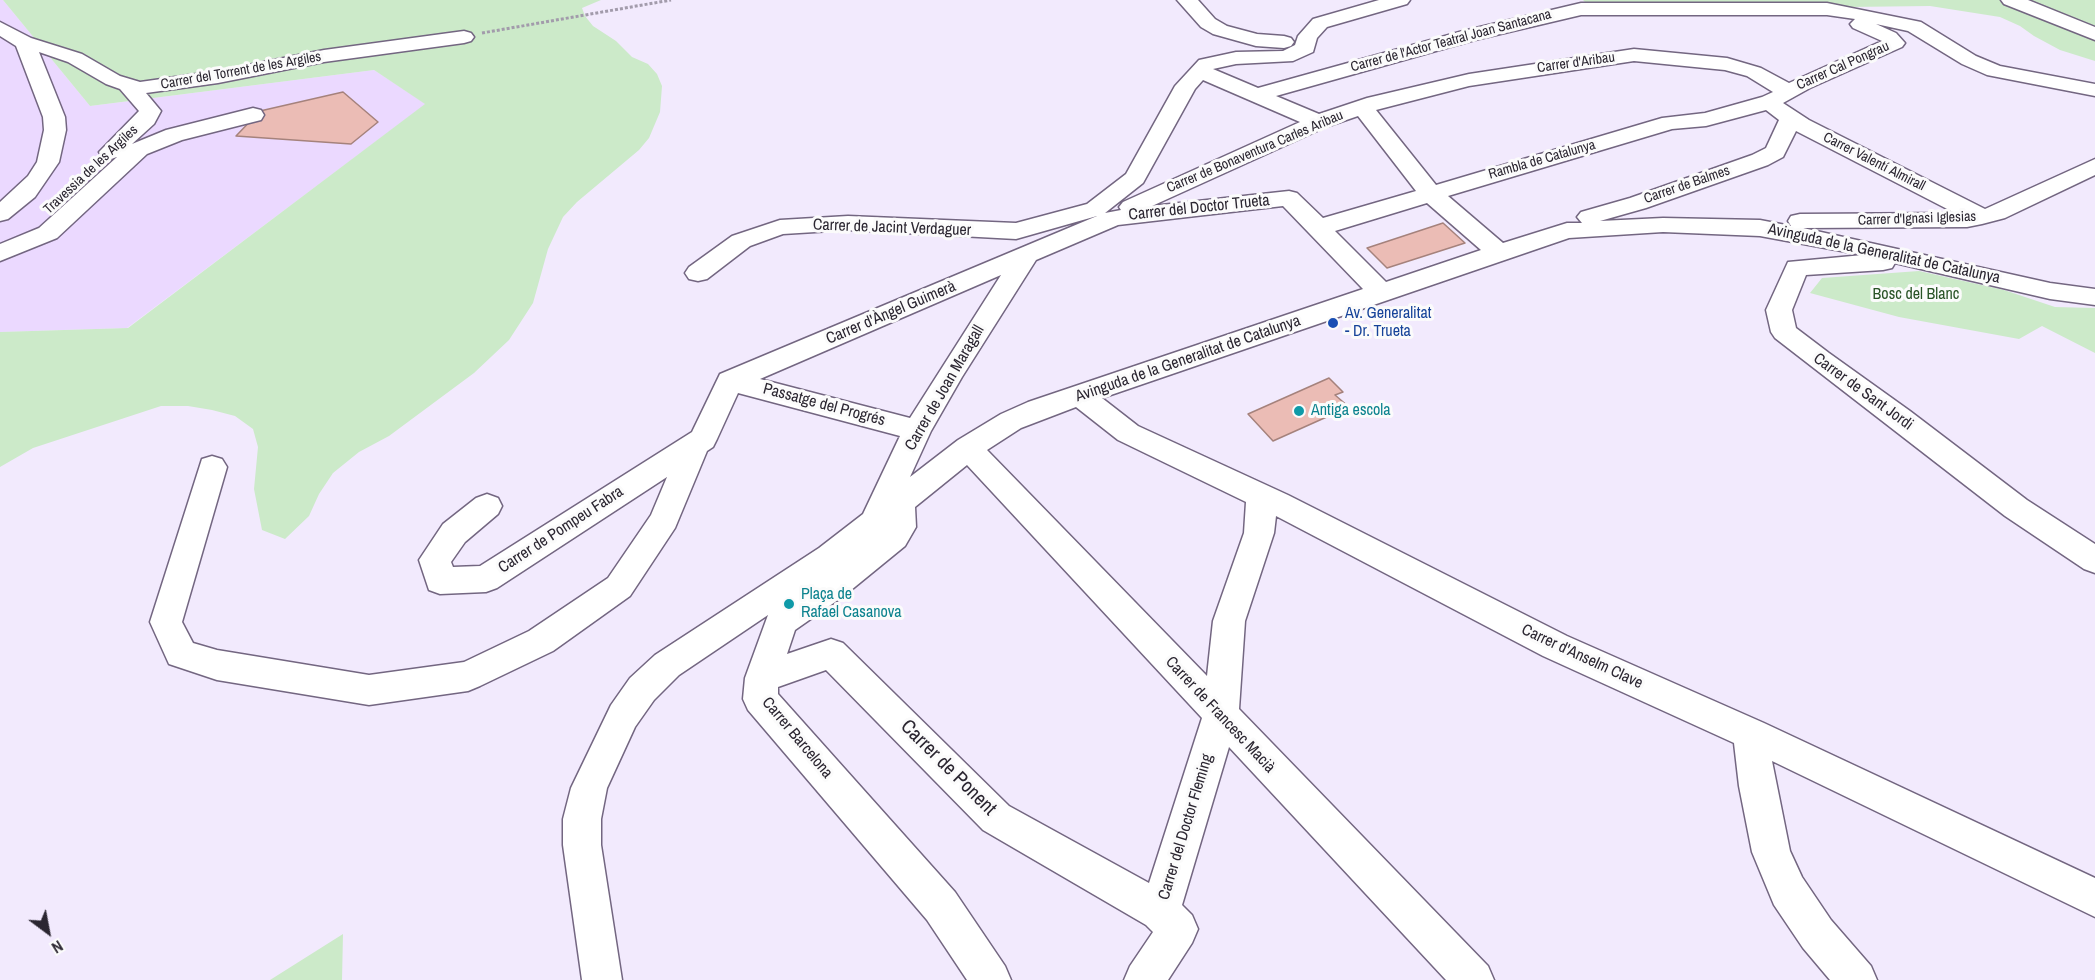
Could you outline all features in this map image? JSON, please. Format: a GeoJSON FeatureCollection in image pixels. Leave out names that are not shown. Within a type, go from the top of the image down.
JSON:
{"type":"FeatureCollection","features":[{"type":"Feature","properties":{"kind":"street"},"geometry":{"type":"LineString","coordinates":[[1186,0],[1208,23],[1233,35],[1256,40],[1305,42]]}},
{"type":"Feature","properties":{"kind":"street"},"geometry":{"type":"LineString","coordinates":[[1318,122],[1259,94],[1199,70],[1206,64],[1220,60],[1286,57],[1306,48],[1305,42],[1312,29],[1320,22],[1400,0]]}},
{"type":"Feature","properties":{"kind":"street"},"geometry":{"type":"LineString","coordinates":[[2011,0],[2095,34]]}},
{"type":"Feature","properties":{"kind":"street","name":"Carrer de l'Actor Teatral Joan Santacana"},"geometry":{"type":"LineString","coordinates":[[1259,94],[1470,35],[1581,9],[1827,9]]}},
{"type":"Feature","properties":{"kind":"street"},"geometry":{"type":"LineString","coordinates":[[1827,9],[1914,26],[1970,60],[1994,71],[2095,90]]}},
{"type":"Feature","properties":{"kind":"street","name":"Carrer Cal Pongrau"},"geometry":{"type":"LineString","coordinates":[[1779,97],[1895,43],[1888,37],[1827,9]]}},
{"type":"Feature","properties":{"kind":"street","name":"Carrer del Torrent de les Argiles"},"geometry":{"type":"LineString","coordinates":[[0,28],[25,43],[75,58],[113,80],[139,88],[167,85],[324,56],[464,37]]}},
{"type":"Feature","properties":{"kind":"street"},"geometry":{"type":"LineString","coordinates":[[0,214],[27,192],[38,179],[53,147],[54,117],[25,43]]}},
{"type":"Feature","properties":{"kind":"street","name":"Carrer d'Aribau"},"geometry":{"type":"LineString","coordinates":[[1362,107],[1469,80],[1634,55],[1727,64],[1754,72],[1779,97]]}},
{"type":"Feature","properties":{"kind":"street","name":"Carrer de Jacint Verdaguer"},"geometry":{"type":"LineString","coordinates":[[698,273],[741,241],[780,227],[848,224],[1016,231],[1107,215],[1135,178],[1186,86],[1199,70]]}},
{"type":"Feature","properties":{"kind":"street","name":"Travessia de les Argiles"},"geometry":{"type":"LineString","coordinates":[[0,247],[42,216],[146,119],[150,111],[128,85]]}},
{"type":"Feature","properties":{"kind":"street","name":"Carrer Valentí Almirall"},"geometry":{"type":"LineString","coordinates":[[1779,97],[1791,119],[1982,217]]}},
{"type":"Feature","properties":{"kind":"street","name":"Rambla de Catalunya"},"geometry":{"type":"LineString","coordinates":[[1317,228],[1670,123],[1706,119],[1779,97]]}},
{"type":"Feature","properties":{"kind":"street"},"geometry":{"type":"LineString","coordinates":[[1362,107],[1430,193],[1499,252]]}},
{"type":"Feature","properties":{"kind":"street","name":"Carrer de Bonaventura Carles Aribau"},"geometry":{"type":"LineString","coordinates":[[1107,215],[1120,212],[1318,122],[1362,107]]}},
{"type":"Feature","properties":{"kind":"street"},"geometry":{"type":"LineString","coordinates":[[0,253],[48,233],[138,149],[174,135],[253,115]]}},
{"type":"Feature","properties":{"kind":"street","name":"Carrer de Balmes"},"geometry":{"type":"LineString","coordinates":[[1567,231],[1577,221],[1638,203],[1760,160],[1775,152],[1791,119]]}},
{"type":"Feature","properties":{"kind":"street","name":"Carrer d'Ignasi Iglesias"},"geometry":{"type":"LineString","coordinates":[[1729,225],[1758,220],[1933,220],[1982,217],[1997,213],[2095,166]]}},
{"type":"Feature","properties":{"kind":"street","name":"Carrer del Doctor Trueta"},"geometry":{"type":"LineString","coordinates":[[1107,215],[1288,198],[1382,293]]}},
{"type":"Feature","properties":{"kind":"street","name":"Carrer d'Àngel Guimerà"},"geometry":{"type":"LineString","coordinates":[[730,381],[1026,256],[1107,215]]}},
{"type":"Feature","properties":{"kind":"street","name":"Avinguda de la Generalitat de Catalunya"},"geometry":{"type":"LineString","coordinates":[[602,980],[582,845],[582,819],[590,788],[623,716],[642,689],[667,665],[830,557],[968,448],[1011,421],[1499,252],[1567,231],[1663,225],[1729,225],[1791,232],[2050,291],[2095,297]]}},
{"type":"Feature","properties":{"kind":"street","name":"Carrer de Joan Maragall"},"geometry":{"type":"LineString","coordinates":[[886,514],[917,430],[951,372],[1026,256]]}},
{"type":"Feature","properties":{"kind":"street","name":"Carrer de Sant Jordi"},"geometry":{"type":"LineString","coordinates":[[1916,259],[1797,268],[1779,310],[1784,333],[1900,418],[2016,508],[2095,560]]}},
{"type":"Feature","properties":{"kind":"street"},"geometry":{"type":"LineString","coordinates":[[212,467],[166,622],[181,654],[217,665],[369,690],[468,676],[541,641],[619,587],[664,520],[695,444],[703,439],[730,381]]}},
{"type":"Feature","properties":{"kind":"street","name":"Passatge del Progrés"},"geometry":{"type":"LineString","coordinates":[[730,381],[917,430]]}},
{"type":"Feature","properties":{"kind":"street","name":"Carrer d'Anselm Clave"},"geometry":{"type":"LineString","coordinates":[[1082,395],[1128,433],[1262,497],[1555,646],[1751,734],[2095,898]]}},
{"type":"Feature","properties":{"kind":"street","name":"Carrer de Pompeu Fabra"},"geometry":{"type":"LineString","coordinates":[[487,506],[454,533],[435,560],[441,581],[486,579],[695,444]]}},
{"type":"Feature","properties":{"kind":"street","name":"Carrer de Francesc Macià"},"geometry":{"type":"LineString","coordinates":[[968,448],[1474,980]]}},
{"type":"Feature","properties":{"kind":"street","name":"Carrer del Doctor Fleming"},"geometry":{"type":"LineString","coordinates":[[1160,911],[1221,715],[1229,621],[1259,533],[1262,497]]}},
{"type":"Feature","properties":{"kind":"street","name":"Carrer Barcelona"},"geometry":{"type":"LineString","coordinates":[[886,514],[902,517],[901,527],[894,537],[834,586],[782,622],[762,678],[760,699],[941,906],[981,975]]}},
{"type":"Feature","properties":{"kind":"street","name":"Carrer de Ponent"},"geometry":{"type":"LineString","coordinates":[[762,678],[831,653],[996,818],[1160,911],[1178,929],[1144,980]]}},
{"type":"Feature","properties":{"kind":"street"},"geometry":{"type":"LineString","coordinates":[[1751,734],[1757,786],[1770,852],[1788,891],[1817,934],[1857,980]]}},
{"type":"Feature","properties":{"kind":"path"},"geometry":{"type":"LineString","coordinates":[[464,37],[671,0]]}},
{"type":"Feature","properties":{"kind":"shaded area"},"geometry":{"type":"Polygon","coordinates":[[[0,0],[3,0],[90,106],[374,70],[426,104],[127,328],[0,332],[0,0]]]}},
{"type":"Feature","properties":{"kind":"green space"},"geometry":{"type":"Polygon","coordinates":[[[3,0],[601,0],[582,8],[585,16],[593,26],[616,41],[632,57],[648,64],[657,74],[662,86],[660,112],[649,138],[639,150],[577,202],[563,217],[548,249],[533,303],[509,340],[474,373],[389,436],[359,452],[333,473],[319,494],[309,516],[285,539],[262,530],[254,489],[258,447],[253,429],[235,416],[212,410],[188,406],[161,406],[33,448],[0,467],[0,332],[128,328],[425,104],[374,70],[90,106],[3,0]]]}},
{"type":"Feature","properties":{"kind":"green space"},"geometry":{"type":"Polygon","coordinates":[[[1583,0],[2095,0],[2095,61],[2060,50],[2000,17],[1930,6],[1848,7],[1742,2],[1586,3],[1583,0]]]}},
{"type":"Feature","properties":{"kind":"green space","name":"Bosc del Blanc"},"geometry":{"type":"Polygon","coordinates":[[[1919,271],[2004,290],[2055,307],[2095,308],[2095,353],[2042,326],[2019,339],[1899,317],[1810,293],[1822,278],[1919,271]]]}},
{"type":"Feature","properties":{"kind":"green space"},"geometry":{"type":"Polygon","coordinates":[[[343,934],[342,980],[270,980],[343,934]]]}},
{"type":"Feature","properties":{"kind":"building"},"geometry":{"type":"Polygon","coordinates":[[[343,92],[378,122],[351,144],[236,136],[260,111],[343,92]]]}},
{"type":"Feature","properties":{"kind":"building"},"geometry":{"type":"Polygon","coordinates":[[[1443,223],[1465,243],[1387,268],[1367,248],[1443,223]]]}},
{"type":"Feature","properties":{"kind":"building","name":"Antiga escola"},"geometry":{"type":"Polygon","coordinates":[[[1329,378],[1343,392],[1335,395],[1349,407],[1273,441],[1248,414],[1329,378]]]}},
{"type":"Feature","properties":{"kind":"place","name":"Av. Generalitat - Dr. Trueta"},"geometry":{"type":"Point","coordinates":[1333,323]}},
{"type":"Feature","properties":{"kind":"place","name":"Antiga escola"},"geometry":{"type":"Point","coordinates":[1299,411]}},
{"type":"Feature","properties":{"kind":"place","name":"Plaça de Rafael Casanova"},"geometry":{"type":"Point","coordinates":[789,604]}}]}
